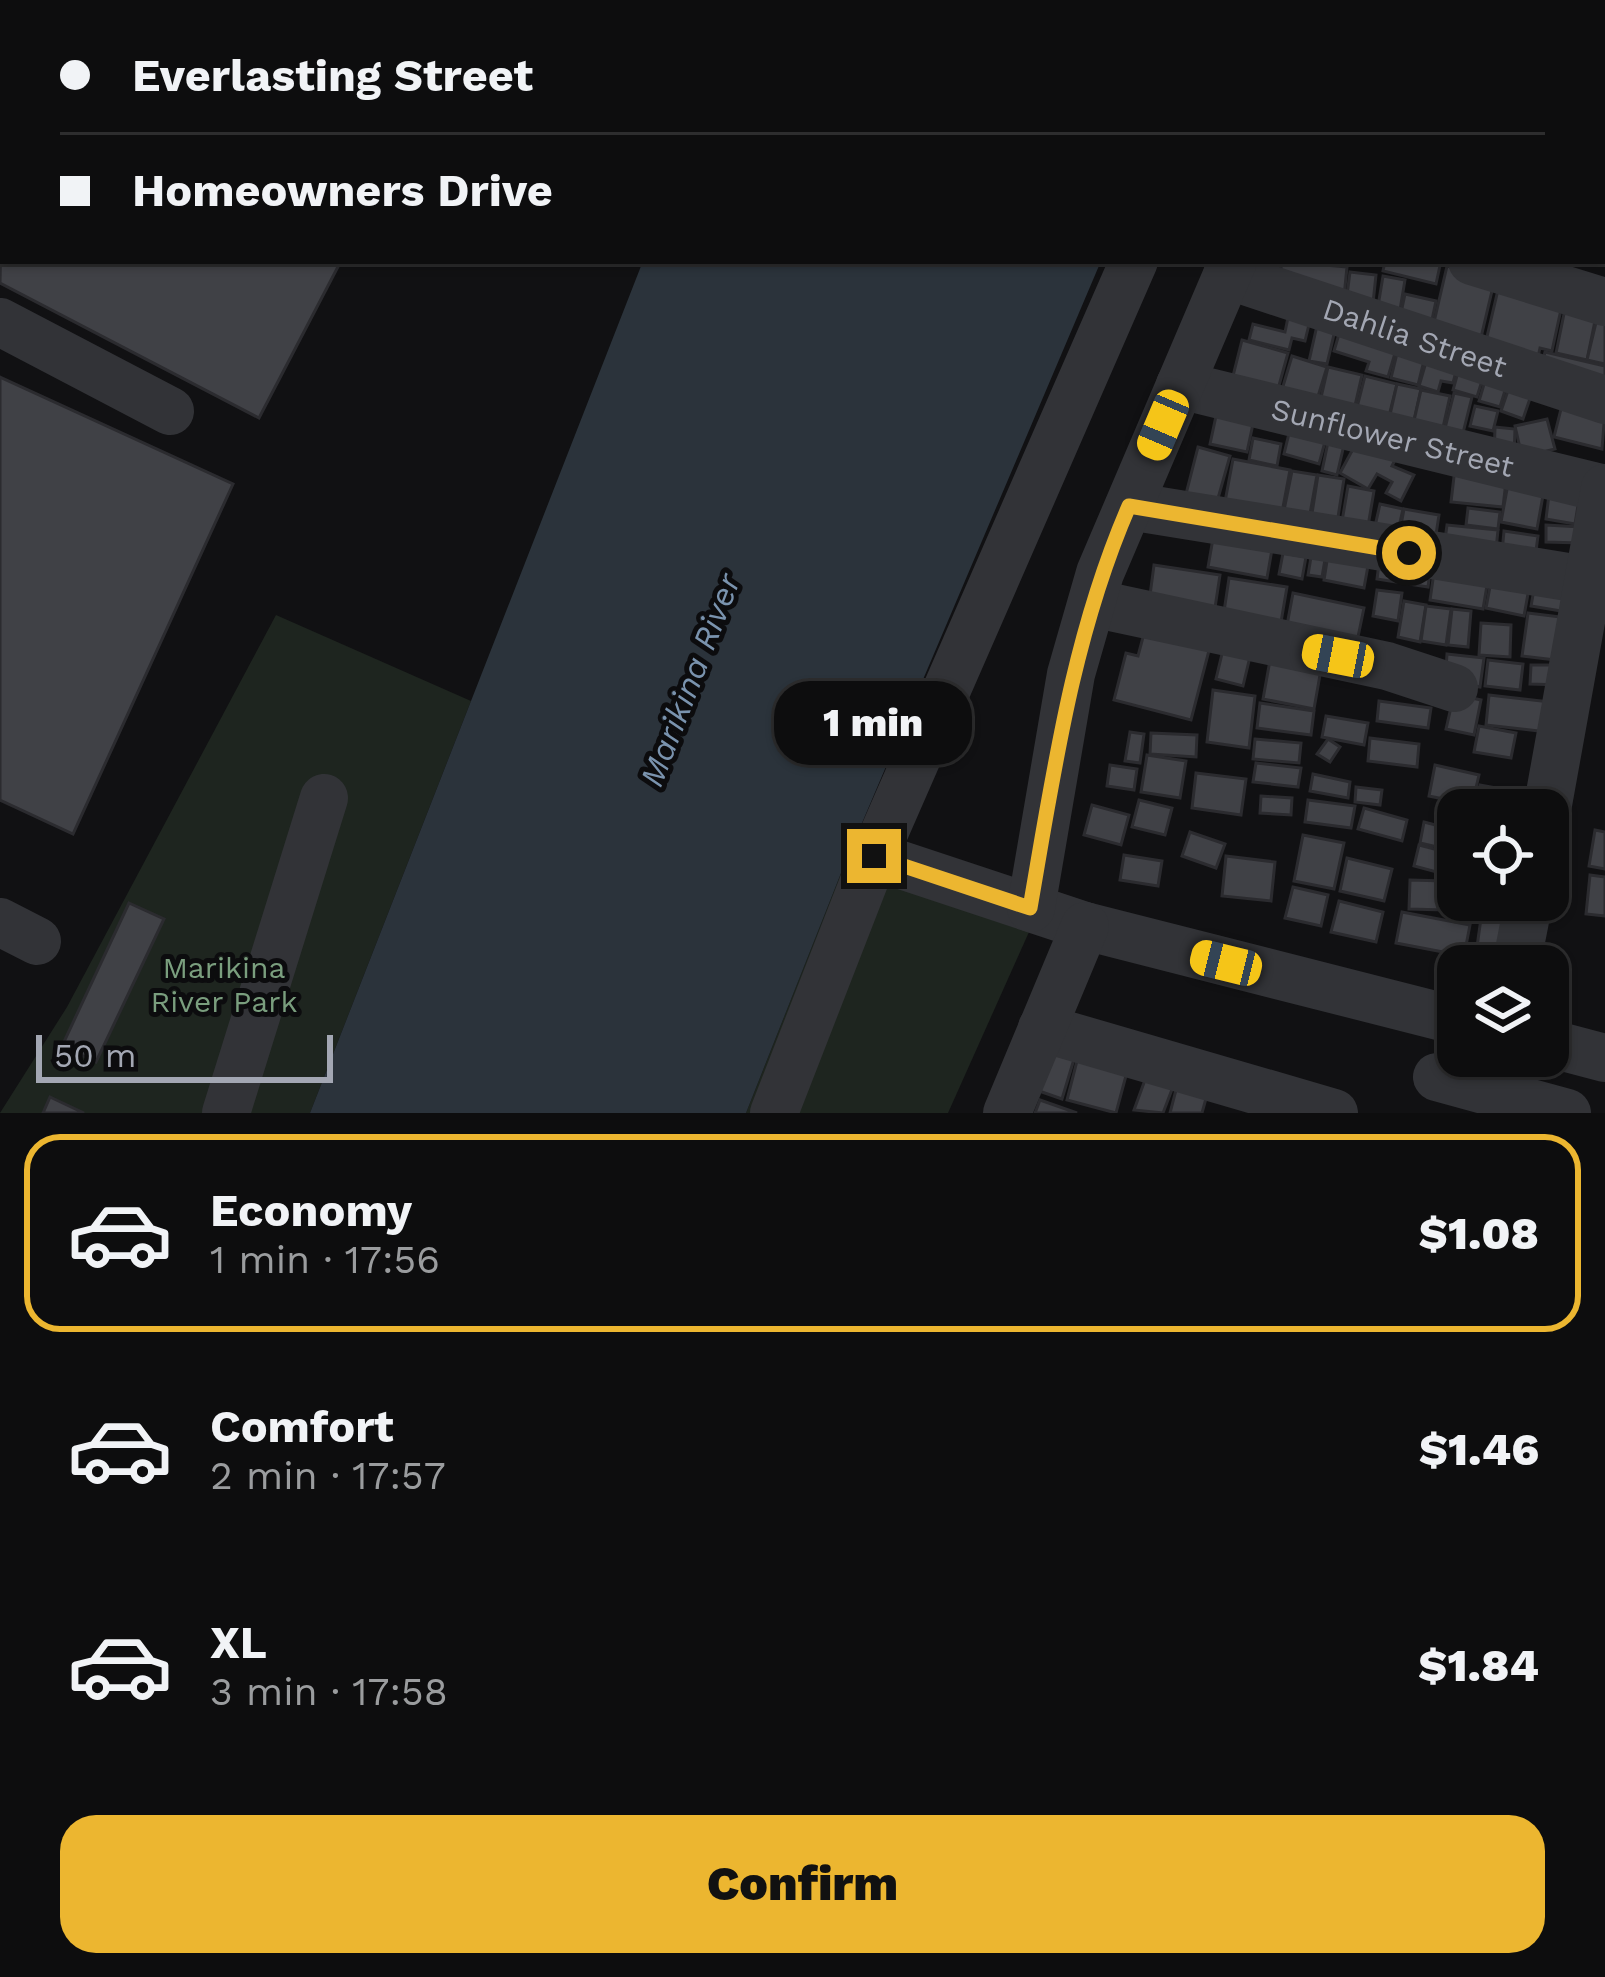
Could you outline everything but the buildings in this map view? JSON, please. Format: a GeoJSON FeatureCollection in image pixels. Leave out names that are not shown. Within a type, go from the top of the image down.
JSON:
{"type":"FeatureCollection","features":[{"type":"Feature","properties":{"kind":"street"},"geometry":{"type":"LineString","coordinates":[[774,1113],[874,856],[1133,264]]}},
{"type":"Feature","properties":{"kind":"street"},"geometry":{"type":"LineString","coordinates":[[1482,264],[1605,302]]}},
{"type":"Feature","properties":{"kind":"street"},"geometry":{"type":"LineString","coordinates":[[1007,1113],[1042,1028],[1071,674],[1129,506],[1230,268]]}},
{"type":"Feature","properties":{"kind":"street","name":"Dahlia Street"},"geometry":{"type":"LineString","coordinates":[[1230,268],[1605,400]]}},
{"type":"Feature","properties":{"kind":"street"},"geometry":{"type":"LineString","coordinates":[[0,322],[170,411]]}},
{"type":"Feature","properties":{"kind":"street","name":"Sunflower Street"},"geometry":{"type":"LineString","coordinates":[[1180,385],[1604,506]]}},
{"type":"Feature","properties":{"kind":"street"},"geometry":{"type":"LineString","coordinates":[[1129,506],[1598,583]]}},
{"type":"Feature","properties":{"kind":"street"},"geometry":{"type":"LineString","coordinates":[[1552,789],[1598,583],[1604,506]]}},
{"type":"Feature","properties":{"kind":"street"},"geometry":{"type":"LineString","coordinates":[[1092,603],[1387,666],[1454,688]]}},
{"type":"Feature","properties":{"kind":"street"},"geometry":{"type":"LineString","coordinates":[[226,1113],[323,798]]}},
{"type":"Feature","properties":{"kind":"street"},"geometry":{"type":"LineString","coordinates":[[874,856],[1054,916],[1437,1016]]}},
{"type":"Feature","properties":{"kind":"street"},"geometry":{"type":"LineString","coordinates":[[1042,1028],[1334,1113]]}},
{"type":"Feature","properties":{"kind":"street"},"geometry":{"type":"LineString","coordinates":[[1569,1049],[1605,1058]]}},
{"type":"Feature","properties":{"kind":"street"},"geometry":{"type":"LineString","coordinates":[[1440,1078],[1568,1113]]}},
{"type":"Feature","properties":{"kind":"green space","name":"Marikina River Park"},"geometry":{"type":"Polygon","coordinates":[[[276,615],[471,701],[310,1113],[0,1113],[67,1007],[276,615]]]}},
{"type":"Feature","properties":{"kind":"green space"},"geometry":{"type":"Polygon","coordinates":[[[845,863],[1029,932],[948,1113],[746,1113],[845,863]]]}},
{"type":"Feature","properties":{"kind":"water","name":"Marikina River"},"geometry":{"type":"Polygon","coordinates":[[[642,264],[1100,264],[845,863],[746,1113],[310,1113],[642,264]]]}},
{"type":"Feature","properties":{"kind":"route"},"geometry":{"type":"LineString","coordinates":[[874,856],[1030,908],[1071,674],[1100,573],[1129,506],[1409,553]]}}]}
